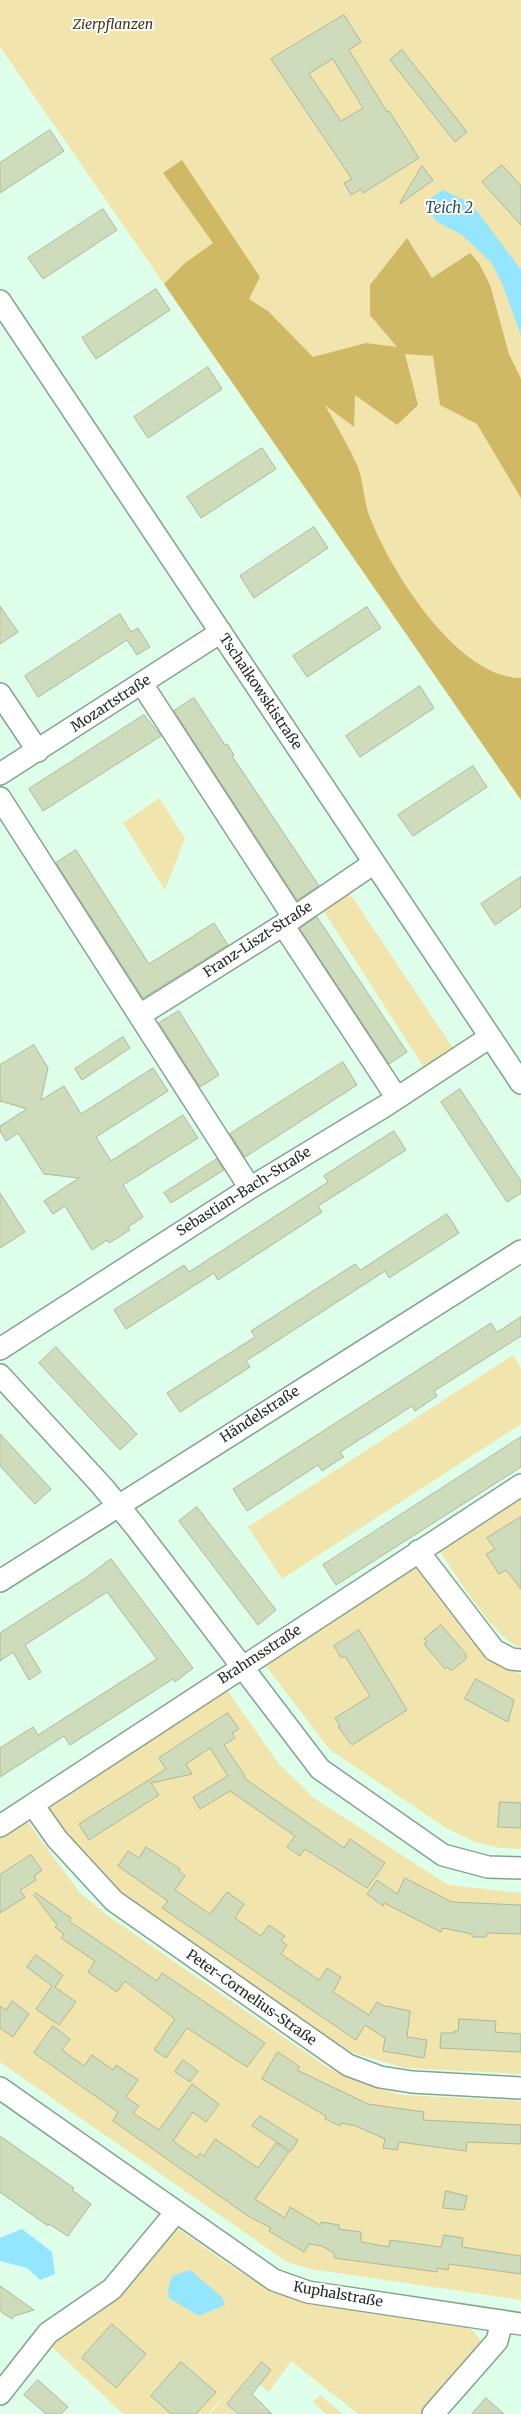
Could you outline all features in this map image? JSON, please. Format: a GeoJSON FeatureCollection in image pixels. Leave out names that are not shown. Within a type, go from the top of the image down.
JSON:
{"type":"FeatureCollection","features":[{"type":"Feature","properties":{"kind":"street","name":"Tschaikowskistraße"},"geometry":{"type":"LineString","coordinates":[[0,301],[521,1083]]}},
{"type":"Feature","properties":{"kind":"street","name":"Mozartstraße"},"geometry":{"type":"LineString","coordinates":[[0,774],[221,632]]}},
{"type":"Feature","properties":{"kind":"street"},"geometry":{"type":"LineString","coordinates":[[142,684],[398,1098]]}},
{"type":"Feature","properties":{"kind":"street"},"geometry":{"type":"LineString","coordinates":[[0,694],[38,751]]}},
{"type":"Feature","properties":{"kind":"street"},"geometry":{"type":"LineString","coordinates":[[0,798],[250,1188]]}},
{"type":"Feature","properties":{"kind":"street","name":"Franz-Liszt-Straße"},"geometry":{"type":"LineString","coordinates":[[140,1015],[288,922],[374,863]]}},
{"type":"Feature","properties":{"kind":"street","name":"Sebastian-Bach-Straße"},"geometry":{"type":"LineString","coordinates":[[0,1349],[250,1188],[398,1098],[490,1037]]}},
{"type":"Feature","properties":{"kind":"street","name":"Händelstraße"},"geometry":{"type":"LineString","coordinates":[[0,1581],[521,1251]]}},
{"type":"Feature","properties":{"kind":"street"},"geometry":{"type":"LineString","coordinates":[[0,1375],[118,1506],[320,1769],[443,1855],[488,1867],[521,1868]]}},
{"type":"Feature","properties":{"kind":"street","name":"Brahmsstraße"},"geometry":{"type":"LineString","coordinates":[[0,1826],[521,1485]]}},
{"type":"Feature","properties":{"kind":"street"},"geometry":{"type":"LineString","coordinates":[[418,1551],[494,1650],[511,1659],[521,1660]]}},
{"type":"Feature","properties":{"kind":"street","name":"Peter-Cornelius-Straße"},"geometry":{"type":"LineString","coordinates":[[33,1805],[63,1845],[114,1902],[348,2065],[380,2077],[412,2082],[521,2088]]}},
{"type":"Feature","properties":{"kind":"street","name":"Kuphalstraße"},"geometry":{"type":"LineString","coordinates":[[0,2088],[274,2280],[308,2292],[511,2322]]}},
{"type":"Feature","properties":{"kind":"street"},"geometry":{"type":"LineString","coordinates":[[0,2394],[48,2333],[112,2290],[176,2212]]}},
{"type":"Feature","properties":{"kind":"street"},"geometry":{"type":"LineString","coordinates":[[433,2414],[497,2341],[511,2322]]}},
{"type":"Feature","properties":{"kind":"green space","name":"Zierpflanzen"},"geometry":{"type":"Polygon","coordinates":[[[0,0],[521,0],[521,800],[0,47],[0,0]]]}},
{"type":"Feature","properties":{"kind":"green space"},"geometry":{"type":"Polygon","coordinates":[[[159,798],[185,838],[165,890],[123,823],[159,798]]]}},
{"type":"Feature","properties":{"kind":"green space"},"geometry":{"type":"Polygon","coordinates":[[[347,889],[459,1057],[430,1077],[321,907],[347,889]]]}},
{"type":"Feature","properties":{"kind":"green space"},"geometry":{"type":"Polygon","coordinates":[[[513,1355],[521,1368],[521,1424],[282,1579],[248,1527],[513,1355]]]}},
{"type":"Feature","properties":{"kind":"green space"},"geometry":{"type":"Polygon","coordinates":[[[521,1493],[521,1647],[512,1643],[501,1634],[476,1605],[438,1549],[521,1493]]]}},
{"type":"Feature","properties":{"kind":"green space"},"geometry":{"type":"Polygon","coordinates":[[[415,1566],[482,1652],[503,1667],[521,1674],[521,1849],[501,1848],[475,1842],[446,1828],[330,1750],[263,1662],[415,1566]]]}},
{"type":"Feature","properties":{"kind":"green space"},"geometry":{"type":"Polygon","coordinates":[[[227,1690],[279,1764],[314,1798],[448,1885],[521,1893],[521,2074],[405,2068],[347,2051],[116,1892],[44,1812],[227,1690]]]}},
{"type":"Feature","properties":{"kind":"green space"},"geometry":{"type":"Polygon","coordinates":[[[27,1821],[80,1893],[108,1916],[327,2067],[377,2088],[401,2095],[521,2101],[521,2300],[310,2269],[287,2262],[0,2062],[0,1838],[27,1821]]]}},
{"type":"Feature","properties":{"kind":"green space"},"geometry":{"type":"Polygon","coordinates":[[[172,2229],[179,2229],[226,2263],[273,2292],[324,2305],[469,2327],[481,2340],[481,2352],[426,2414],[358,2414],[291,2361],[269,2392],[249,2376],[227,2404],[236,2414],[210,2414],[237,2381],[208,2414],[123,2414],[51,2346],[52,2339],[172,2229]],[[170,2298],[199,2316],[225,2305],[170,2298]]]}},
{"type":"Feature","properties":{"kind":"green space"},"geometry":{"type":"Polygon","coordinates":[[[320,2395],[343,2414],[326,2414],[313,2402],[320,2395]]]}},
{"type":"Feature","properties":{"kind":"shaded area"},"geometry":{"type":"Polygon","coordinates":[[[182,160],[260,277],[249,299],[268,311],[313,357],[366,343],[397,347],[370,315],[370,285],[407,238],[432,278],[470,253],[479,263],[490,285],[509,354],[521,379],[521,498],[477,424],[440,405],[433,356],[405,354],[418,405],[397,425],[355,395],[354,427],[325,405],[357,465],[368,513],[381,542],[411,593],[430,619],[451,642],[474,661],[497,673],[521,678],[521,800],[164,284],[185,263],[213,243],[163,173],[182,160]]]}},
{"type":"Feature","properties":{"kind":"water","name":"Teich 2"},"geometry":{"type":"Polygon","coordinates":[[[443,190],[464,200],[477,211],[521,270],[521,336],[502,283],[491,262],[462,235],[436,221],[428,206],[432,197],[443,190]]]}},
{"type":"Feature","properties":{"kind":"water"},"geometry":{"type":"Polygon","coordinates":[[[22,2229],[52,2252],[55,2274],[40,2280],[27,2268],[0,2261],[0,2238],[22,2229]]]}},
{"type":"Feature","properties":{"kind":"water"},"geometry":{"type":"Polygon","coordinates":[[[190,2270],[222,2297],[225,2305],[199,2316],[169,2298],[168,2289],[172,2276],[190,2270]]]}},
{"type":"Feature","properties":{"kind":"building"},"geometry":{"type":"Polygon","coordinates":[[[344,15],[361,42],[349,50],[387,112],[389,111],[419,158],[363,193],[361,189],[351,195],[344,183],[352,179],[271,59],[344,15]],[[333,59],[309,74],[341,121],[363,108],[333,59]]]}},
{"type":"Feature","properties":{"kind":"building"},"geometry":{"type":"Polygon","coordinates":[[[402,50],[467,132],[455,142],[390,60],[402,50]]]}},
{"type":"Feature","properties":{"kind":"building"},"geometry":{"type":"Polygon","coordinates":[[[50,130],[64,151],[0,193],[0,163],[50,130]]]}},
{"type":"Feature","properties":{"kind":"building"},"geometry":{"type":"Polygon","coordinates":[[[502,165],[521,186],[521,225],[482,182],[502,165]]]}},
{"type":"Feature","properties":{"kind":"building"},"geometry":{"type":"Polygon","coordinates":[[[422,166],[433,180],[400,204],[400,203],[422,166]]]}},
{"type":"Feature","properties":{"kind":"building"},"geometry":{"type":"Polygon","coordinates":[[[103,209],[117,230],[43,279],[28,258],[103,209]]]}},
{"type":"Feature","properties":{"kind":"building"},"geometry":{"type":"Polygon","coordinates":[[[156,289],[170,310],[96,359],[82,338],[156,289]]]}},
{"type":"Feature","properties":{"kind":"building"},"geometry":{"type":"Polygon","coordinates":[[[208,367],[222,389],[148,438],[134,417],[208,367]]]}},
{"type":"Feature","properties":{"kind":"building"},"geometry":{"type":"Polygon","coordinates":[[[262,448],[276,469],[201,518],[187,497],[262,448]]]}},
{"type":"Feature","properties":{"kind":"building"},"geometry":{"type":"Polygon","coordinates":[[[314,527],[328,548],[254,598],[240,576],[314,527]]]}},
{"type":"Feature","properties":{"kind":"building"},"geometry":{"type":"Polygon","coordinates":[[[0,606],[18,632],[0,644],[0,606]]]}},
{"type":"Feature","properties":{"kind":"building"},"geometry":{"type":"Polygon","coordinates":[[[367,607],[381,628],[307,677],[293,656],[367,607]]]}},
{"type":"Feature","properties":{"kind":"building"},"geometry":{"type":"Polygon","coordinates":[[[120,614],[131,632],[138,628],[150,647],[137,655],[127,640],[38,697],[25,676],[120,614]]]}},
{"type":"Feature","properties":{"kind":"building"},"geometry":{"type":"Polygon","coordinates":[[[420,686],[434,708],[360,757],[346,736],[420,686]]]}},
{"type":"Feature","properties":{"kind":"building"},"geometry":{"type":"Polygon","coordinates":[[[194,698],[225,745],[227,744],[234,755],[232,756],[319,886],[297,900],[174,711],[194,698]]]}},
{"type":"Feature","properties":{"kind":"building"},"geometry":{"type":"Polygon","coordinates":[[[144,715],[161,736],[43,811],[29,789],[144,715]]]}},
{"type":"Feature","properties":{"kind":"building"},"geometry":{"type":"Polygon","coordinates":[[[473,766],[487,787],[413,836],[398,815],[473,766]]]}},
{"type":"Feature","properties":{"kind":"building"},"geometry":{"type":"Polygon","coordinates":[[[76,850],[149,964],[214,923],[228,945],[143,998],[56,863],[76,850]]]}},
{"type":"Feature","properties":{"kind":"building"},"geometry":{"type":"Polygon","coordinates":[[[521,877],[521,907],[495,925],[481,904],[521,877]]]}},
{"type":"Feature","properties":{"kind":"building"},"geometry":{"type":"Polygon","coordinates":[[[317,917],[407,1052],[389,1064],[300,929],[317,917]]]}},
{"type":"Feature","properties":{"kind":"building"},"geometry":{"type":"Polygon","coordinates":[[[179,1011],[219,1075],[200,1087],[159,1023],[179,1011]]]}},
{"type":"Feature","properties":{"kind":"building"},"geometry":{"type":"Polygon","coordinates":[[[123,1037],[130,1048],[82,1080],[75,1069],[123,1037]]]}},
{"type":"Feature","properties":{"kind":"building"},"geometry":{"type":"Polygon","coordinates":[[[34,1045],[48,1068],[41,1100],[64,1086],[81,1114],[153,1068],[168,1091],[96,1137],[111,1161],[183,1115],[198,1138],[123,1185],[143,1217],[128,1227],[130,1230],[109,1243],[107,1240],[92,1250],[65,1206],[53,1214],[44,1201],[79,1178],[44,1174],[18,1133],[6,1141],[0,1131],[0,1126],[27,1109],[0,1101],[0,1065],[34,1045]]]}},
{"type":"Feature","properties":{"kind":"building"},"geometry":{"type":"Polygon","coordinates":[[[343,1062],[357,1085],[245,1157],[230,1134],[343,1062]]]}},
{"type":"Feature","properties":{"kind":"building"},"geometry":{"type":"Polygon","coordinates":[[[460,1089],[521,1181],[521,1193],[507,1202],[441,1102],[460,1089]]]}},
{"type":"Feature","properties":{"kind":"building"},"geometry":{"type":"Polygon","coordinates":[[[394,1131],[406,1150],[318,1206],[322,1212],[218,1280],[214,1273],[126,1329],[114,1310],[184,1265],[189,1272],[328,1182],[324,1176],[394,1131]]]}},
{"type":"Feature","properties":{"kind":"building"},"geometry":{"type":"Polygon","coordinates":[[[217,1159],[224,1170],[171,1203],[164,1193],[217,1159]]]}},
{"type":"Feature","properties":{"kind":"building"},"geometry":{"type":"Polygon","coordinates":[[[0,1193],[25,1232],[0,1248],[0,1193]]]}},
{"type":"Feature","properties":{"kind":"building"},"geometry":{"type":"Polygon","coordinates":[[[447,1214],[459,1233],[389,1278],[385,1271],[246,1361],[250,1367],[180,1412],[167,1393],[255,1337],[251,1331],[355,1264],[360,1270],[447,1214]]]}},
{"type":"Feature","properties":{"kind":"building"},"geometry":{"type":"Polygon","coordinates":[[[521,1317],[521,1336],[434,1391],[437,1396],[415,1411],[412,1406],[340,1452],[344,1457],[322,1471],[318,1465],[247,1511],[233,1489],[491,1323],[497,1332],[521,1317]]]}},
{"type":"Feature","properties":{"kind":"building"},"geometry":{"type":"Polygon","coordinates":[[[56,1347],[137,1434],[120,1450],[39,1363],[56,1347]]]}},
{"type":"Feature","properties":{"kind":"building"},"geometry":{"type":"Polygon","coordinates":[[[0,1434],[51,1489],[35,1504],[0,1466],[0,1434]]]}},
{"type":"Feature","properties":{"kind":"building"},"geometry":{"type":"Polygon","coordinates":[[[521,1437],[521,1467],[336,1585],[323,1565],[521,1437]]]}},
{"type":"Feature","properties":{"kind":"building"},"geometry":{"type":"Polygon","coordinates":[[[197,1507],[276,1610],[258,1625],[179,1521],[197,1507]]]}},
{"type":"Feature","properties":{"kind":"building"},"geometry":{"type":"Polygon","coordinates":[[[521,1517],[521,1589],[506,1570],[499,1574],[486,1554],[495,1549],[487,1538],[521,1517]]]}},
{"type":"Feature","properties":{"kind":"building"},"geometry":{"type":"Polygon","coordinates":[[[111,1559],[193,1668],[175,1682],[173,1679],[70,1745],[64,1736],[0,1777],[0,1748],[33,1727],[38,1735],[157,1659],[107,1592],[25,1645],[41,1672],[29,1680],[13,1652],[0,1661],[0,1633],[87,1577],[111,1559]]]}},
{"type":"Feature","properties":{"kind":"building"},"geometry":{"type":"Polygon","coordinates":[[[441,1625],[466,1654],[466,1659],[451,1671],[447,1667],[445,1669],[424,1644],[427,1642],[424,1639],[441,1625]]]}},
{"type":"Feature","properties":{"kind":"building"},"geometry":{"type":"Polygon","coordinates":[[[359,1630],[407,1710],[352,1745],[338,1727],[340,1726],[335,1718],[370,1696],[345,1656],[341,1658],[334,1646],[359,1630]]]}},
{"type":"Feature","properties":{"kind":"building"},"geometry":{"type":"Polygon","coordinates":[[[476,1679],[514,1700],[508,1722],[465,1699],[476,1679]]]}},
{"type":"Feature","properties":{"kind":"building"},"geometry":{"type":"Polygon","coordinates":[[[228,1713],[239,1729],[232,1733],[235,1738],[224,1745],[245,1776],[244,1778],[344,1848],[350,1839],[385,1863],[367,1888],[305,1849],[300,1856],[287,1847],[295,1836],[230,1791],[200,1809],[193,1797],[228,1776],[210,1748],[186,1764],[192,1774],[151,1783],[159,1795],[89,1840],[79,1824],[166,1769],[159,1758],[228,1713]]]}},
{"type":"Feature","properties":{"kind":"building"},"geometry":{"type":"Polygon","coordinates":[[[500,1802],[521,1803],[521,1828],[498,1827],[500,1802]]]}},
{"type":"Feature","properties":{"kind":"building"},"geometry":{"type":"Polygon","coordinates":[[[146,1847],[180,1869],[179,1871],[185,1876],[175,1890],[210,1914],[227,1892],[244,1904],[235,1918],[261,1936],[269,1925],[285,1936],[281,1941],[287,1945],[281,1954],[319,1980],[327,1968],[341,1977],[333,1992],[369,2015],[377,2002],[386,2007],[410,2011],[407,2037],[427,2040],[424,2058],[383,2051],[385,2038],[365,2025],[356,2040],[162,1908],[168,1901],[118,1866],[128,1851],[139,1858],[146,1847]]]}},
{"type":"Feature","properties":{"kind":"building"},"geometry":{"type":"Polygon","coordinates":[[[31,1855],[42,1870],[34,1876],[36,1880],[20,1890],[25,1897],[0,1913],[0,1875],[31,1855]]]}},
{"type":"Feature","properties":{"kind":"building"},"geometry":{"type":"Polygon","coordinates":[[[405,1878],[452,1902],[521,1905],[521,1934],[487,1933],[486,1937],[472,1937],[472,1934],[443,1928],[441,1932],[384,1903],[383,1906],[367,1894],[377,1880],[397,1894],[405,1878]]]}},
{"type":"Feature","properties":{"kind":"building"},"geometry":{"type":"Polygon","coordinates":[[[36,1893],[71,1918],[69,1921],[157,1981],[162,1973],[265,2043],[247,2067],[187,2028],[166,2058],[154,2050],[175,2019],[125,1981],[117,1992],[88,1972],[95,1961],[61,1938],[64,1934],[55,1927],[57,1925],[34,1895],[36,1893]]]}},
{"type":"Feature","properties":{"kind":"building"},"geometry":{"type":"Polygon","coordinates":[[[36,1955],[63,1975],[55,1987],[76,2002],[59,2025],[36,2009],[52,1986],[27,1967],[36,1955]]]}},
{"type":"Feature","properties":{"kind":"building"},"geometry":{"type":"Polygon","coordinates":[[[12,2001],[29,2014],[13,2037],[0,2028],[0,2006],[6,2010],[12,2001]]]}},
{"type":"Feature","properties":{"kind":"building"},"geometry":{"type":"Polygon","coordinates":[[[459,2019],[496,2021],[495,2032],[521,2034],[521,2052],[440,2048],[441,2033],[454,2033],[454,2031],[458,2031],[459,2019]]]}},
{"type":"Feature","properties":{"kind":"building"},"geometry":{"type":"Polygon","coordinates":[[[53,2026],[70,2039],[62,2050],[84,2066],[92,2055],[113,2070],[116,2065],[138,2080],[126,2097],[139,2106],[133,2113],[159,2130],[192,2084],[219,2104],[206,2122],[193,2112],[173,2141],[197,2158],[200,2153],[204,2156],[215,2139],[258,2168],[276,2143],[289,2152],[255,2199],[285,2218],[290,2207],[320,2225],[321,2222],[339,2225],[339,2229],[361,2232],[361,2242],[389,2247],[390,2240],[441,2247],[444,2235],[463,2238],[462,2247],[521,2256],[521,2274],[449,2264],[448,2270],[437,2268],[437,2272],[334,2258],[334,2253],[322,2246],[309,2244],[304,2252],[269,2231],[271,2228],[248,2216],[113,2121],[118,2112],[34,2053],[53,2026]]]}},
{"type":"Feature","properties":{"kind":"building"},"geometry":{"type":"Polygon","coordinates":[[[278,2052],[300,2067],[297,2070],[368,2104],[424,2112],[423,2120],[521,2125],[521,2144],[467,2142],[466,2151],[399,2142],[397,2150],[383,2148],[385,2139],[356,2126],[341,2123],[340,2126],[325,2119],[326,2116],[262,2079],[278,2052]]]}},
{"type":"Feature","properties":{"kind":"building"},"geometry":{"type":"Polygon","coordinates":[[[183,2060],[198,2071],[190,2082],[175,2072],[183,2060]]]}},
{"type":"Feature","properties":{"kind":"building"},"geometry":{"type":"Polygon","coordinates":[[[260,2116],[298,2140],[291,2151],[252,2126],[260,2116]]]}},
{"type":"Feature","properties":{"kind":"building"},"geometry":{"type":"Polygon","coordinates":[[[0,2136],[74,2188],[72,2190],[91,2204],[68,2236],[49,2224],[48,2226],[0,2192],[0,2136]]]}},
{"type":"Feature","properties":{"kind":"building"},"geometry":{"type":"Polygon","coordinates":[[[446,2191],[467,2196],[464,2210],[443,2208],[446,2191]]]}},
{"type":"Feature","properties":{"kind":"building"},"geometry":{"type":"Polygon","coordinates":[[[0,2286],[34,2310],[14,2316],[12,2319],[0,2311],[0,2286]]]}},
{"type":"Feature","properties":{"kind":"building"},"geometry":{"type":"Polygon","coordinates":[[[112,2324],[146,2354],[116,2388],[82,2358],[112,2324]]]}},
{"type":"Feature","properties":{"kind":"building"},"geometry":{"type":"Polygon","coordinates":[[[181,2362],[216,2392],[196,2414],[171,2414],[151,2396],[181,2362]]]}},
{"type":"Feature","properties":{"kind":"building"},"geometry":{"type":"Polygon","coordinates":[[[262,2362],[271,2370],[252,2394],[272,2414],[238,2414],[227,2404],[262,2362]]]}},
{"type":"Feature","properties":{"kind":"building"},"geometry":{"type":"Polygon","coordinates":[[[38,2380],[68,2407],[61,2414],[46,2414],[24,2395],[38,2380]]]}},
{"type":"Feature","properties":{"kind":"building"},"geometry":{"type":"Polygon","coordinates":[[[486,2398],[504,2414],[472,2414],[486,2398]]]}}]}
